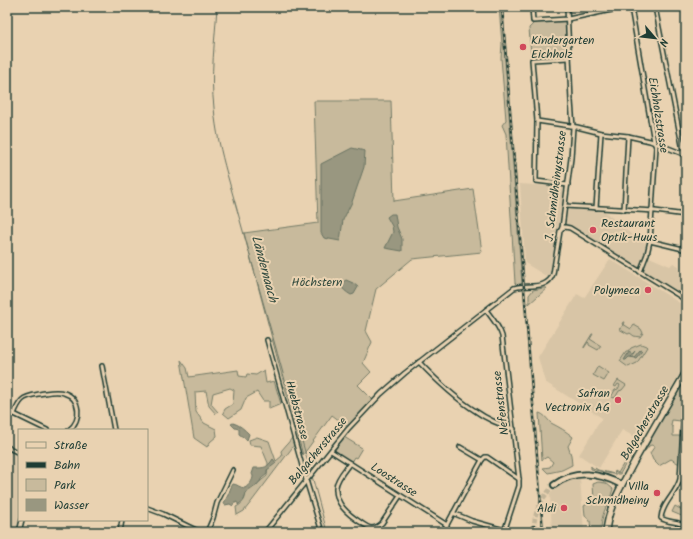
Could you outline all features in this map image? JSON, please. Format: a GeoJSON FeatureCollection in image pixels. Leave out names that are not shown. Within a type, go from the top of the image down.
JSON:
{"type":"FeatureCollection","features":[{"type":"Feature","properties":{"kind":"main road","name":"Balgacherstrasse"},"geometry":{"type":"LineString","coordinates":[[606,532],[609,514],[622,484],[650,432],[686,373]]}},
{"type":"Feature","properties":{"kind":"main road"},"geometry":{"type":"LineString","coordinates":[[554,485],[566,478],[580,474],[603,476],[622,484]]}},
{"type":"Feature","properties":{"kind":"street"},"geometry":{"type":"LineString","coordinates":[[532,7],[533,21],[568,19],[626,7]]}},
{"type":"Feature","properties":{"kind":"street","name":"J. Schmidheinystrasse"},"geometry":{"type":"LineString","coordinates":[[486,310],[514,288],[545,284],[550,280],[553,274],[562,228],[568,184],[573,127],[567,7]]}},
{"type":"Feature","properties":{"kind":"street","name":"Eichholzstrasse"},"geometry":{"type":"LineString","coordinates":[[631,7],[656,147],[650,241],[640,272]]}},
{"type":"Feature","properties":{"kind":"street"},"geometry":{"type":"LineString","coordinates":[[655,7],[684,155]]}},
{"type":"Feature","properties":{"kind":"street"},"geometry":{"type":"LineString","coordinates":[[568,184],[536,181],[537,121],[532,60],[569,58]]}},
{"type":"Feature","properties":{"kind":"street"},"geometry":{"type":"LineString","coordinates":[[537,121],[601,133],[628,136],[654,142],[684,155]]}},
{"type":"Feature","properties":{"kind":"street"},"geometry":{"type":"LineString","coordinates":[[596,208],[601,133]]}},
{"type":"Feature","properties":{"kind":"street"},"geometry":{"type":"LineString","coordinates":[[624,210],[628,136]]}},
{"type":"Feature","properties":{"kind":"street"},"geometry":{"type":"LineString","coordinates":[[565,206],[686,215]]}},
{"type":"Feature","properties":{"kind":"street"},"geometry":{"type":"LineString","coordinates":[[562,228],[570,228],[686,300]]}},
{"type":"Feature","properties":{"kind":"street"},"geometry":{"type":"LineString","coordinates":[[650,241],[683,249],[686,232]]}},
{"type":"Feature","properties":{"kind":"street","name":"Balgacherstrasse"},"geometry":{"type":"LineString","coordinates":[[265,532],[307,479],[362,414],[390,386],[486,310]]}},
{"type":"Feature","properties":{"kind":"street","name":"Nefenstrasse"},"geometry":{"type":"LineString","coordinates":[[486,310],[501,330],[519,479],[519,486],[504,531]]}},
{"type":"Feature","properties":{"kind":"street","name":"Huebstrasse"},"geometry":{"type":"LineString","coordinates":[[268,340],[322,532]]}},
{"type":"Feature","properties":{"kind":"street"},"geometry":{"type":"LineString","coordinates":[[419,362],[435,379],[477,413],[492,421],[514,429]]}},
{"type":"Feature","properties":{"kind":"street"},"geometry":{"type":"LineString","coordinates":[[102,366],[114,429]]}},
{"type":"Feature","properties":{"kind":"street"},"geometry":{"type":"LineString","coordinates":[[14,414],[22,400],[25,398],[50,392],[64,392],[73,399],[78,410],[77,420],[70,429]]}},
{"type":"Feature","properties":{"kind":"street"},"geometry":{"type":"LineString","coordinates":[[686,398],[679,483],[661,513],[661,518],[686,526]]}},
{"type":"Feature","properties":{"kind":"street"},"geometry":{"type":"LineString","coordinates":[[7,410],[45,429]]}},
{"type":"Feature","properties":{"kind":"street"},"geometry":{"type":"LineString","coordinates":[[7,447],[18,452]]}},
{"type":"Feature","properties":{"kind":"street"},"geometry":{"type":"LineString","coordinates":[[460,447],[482,460]]}},
{"type":"Feature","properties":{"kind":"street","name":"Loostrasse"},"geometry":{"type":"LineString","coordinates":[[331,451],[447,525]]}},
{"type":"Feature","properties":{"kind":"street"},"geometry":{"type":"LineString","coordinates":[[443,532],[485,457],[519,479]]}},
{"type":"Feature","properties":{"kind":"street"},"geometry":{"type":"LineString","coordinates":[[350,463],[337,482],[337,495],[346,512],[364,525],[370,528],[379,526],[400,496]]}},
{"type":"Feature","properties":{"kind":"street"},"geometry":{"type":"LineString","coordinates":[[207,532],[213,518],[217,502],[233,470]]}},
{"type":"Feature","properties":{"kind":"street"},"geometry":{"type":"LineString","coordinates":[[148,508],[200,532]]}},
{"type":"Feature","properties":{"kind":"street"},"geometry":{"type":"LineString","coordinates":[[454,513],[472,521],[504,531]]}},
{"type":"Feature","properties":{"kind":"street"},"geometry":{"type":"LineString","coordinates":[[20,532],[22,521]]}},
{"type":"Feature","properties":{"kind":"street"},"geometry":{"type":"LineString","coordinates":[[120,532],[122,521]]}},
{"type":"Feature","properties":{"kind":"shaded area"},"geometry":{"type":"Polygon","coordinates":[[[520,184],[566,187],[549,278],[525,263],[520,184]]]}},
{"type":"Feature","properties":{"kind":"shaded area"},"geometry":{"type":"Polygon","coordinates":[[[569,208],[603,210],[639,241],[647,243],[642,267],[647,256],[670,266],[673,263],[679,266],[680,276],[686,280],[686,300],[563,224],[569,208]]]}},
{"type":"Feature","properties":{"kind":"shaded area"},"geometry":{"type":"Polygon","coordinates":[[[610,259],[686,307],[686,364],[642,436],[635,437],[622,430],[599,468],[579,455],[602,418],[545,382],[538,357],[577,294],[584,298],[610,259]]]}},
{"type":"Feature","properties":{"kind":"shaded area"},"geometry":{"type":"Polygon","coordinates":[[[7,449],[18,455],[18,521],[20,521],[18,532],[7,532],[7,449]]]}},
{"type":"Feature","properties":{"kind":"shaded area"},"geometry":{"type":"Polygon","coordinates":[[[580,478],[584,532],[552,532],[550,494],[560,484],[580,478]]]}},
{"type":"Feature","properties":{"kind":"green space"},"geometry":{"type":"Polygon","coordinates":[[[499,7],[501,7],[522,284],[517,285],[515,283],[506,134],[502,125],[506,120],[499,7]]]}},
{"type":"Feature","properties":{"kind":"green space"},"geometry":{"type":"Polygon","coordinates":[[[566,21],[567,46],[566,51],[562,56],[536,58],[531,55],[529,28],[534,23],[566,21]]]}},
{"type":"Feature","properties":{"kind":"green space","name":"Höchstern"},"geometry":{"type":"Polygon","coordinates":[[[314,101],[391,101],[394,201],[473,189],[482,252],[412,259],[376,289],[366,331],[372,342],[363,363],[371,372],[358,385],[373,400],[348,427],[332,415],[303,455],[244,233],[318,223],[314,101]]]}},
{"type":"Feature","properties":{"kind":"green space"},"geometry":{"type":"Polygon","coordinates":[[[547,288],[529,304],[529,295],[533,290],[547,288]]]}},
{"type":"Feature","properties":{"kind":"green space"},"geometry":{"type":"Polygon","coordinates":[[[623,322],[623,324],[631,329],[634,325],[641,329],[643,333],[640,337],[634,336],[630,333],[628,334],[619,329],[623,325],[622,324],[623,322]]]}},
{"type":"Feature","properties":{"kind":"green space"},"geometry":{"type":"Polygon","coordinates":[[[592,334],[590,339],[601,346],[598,350],[589,345],[588,342],[584,348],[592,334]]]}},
{"type":"Feature","properties":{"kind":"green space"},"geometry":{"type":"Polygon","coordinates":[[[641,344],[647,347],[637,363],[628,367],[620,361],[626,352],[641,344]]]}},
{"type":"Feature","properties":{"kind":"green space"},"geometry":{"type":"Polygon","coordinates":[[[181,360],[187,368],[189,377],[238,370],[239,376],[246,377],[247,374],[256,375],[264,370],[266,383],[274,381],[281,404],[269,409],[269,401],[263,401],[257,392],[246,398],[241,410],[229,418],[223,413],[225,409],[233,404],[234,390],[230,388],[213,393],[211,404],[218,412],[216,414],[209,406],[206,391],[195,392],[196,412],[204,423],[216,429],[217,436],[207,447],[194,438],[181,360]]]}},
{"type":"Feature","properties":{"kind":"green space"},"geometry":{"type":"Polygon","coordinates":[[[598,366],[609,373],[604,381],[593,375],[598,366]]]}},
{"type":"Feature","properties":{"kind":"green space"},"geometry":{"type":"Polygon","coordinates":[[[686,379],[682,420],[672,420],[671,426],[673,427],[673,436],[682,436],[686,407],[686,471],[681,465],[671,459],[659,466],[653,460],[650,453],[655,446],[649,446],[645,451],[655,430],[686,379]]]}},
{"type":"Feature","properties":{"kind":"green space"},"geometry":{"type":"Polygon","coordinates":[[[618,380],[626,385],[619,391],[615,398],[611,397],[620,385],[618,384],[616,387],[614,386],[618,380]]]}},
{"type":"Feature","properties":{"kind":"green space"},"geometry":{"type":"Polygon","coordinates":[[[539,413],[551,423],[573,437],[568,446],[572,465],[562,470],[548,473],[543,468],[550,467],[553,462],[547,457],[542,460],[539,413]]]}},
{"type":"Feature","properties":{"kind":"green space"},"geometry":{"type":"Polygon","coordinates":[[[257,437],[269,441],[276,461],[282,456],[281,451],[293,437],[295,444],[244,511],[237,515],[236,507],[243,502],[246,493],[267,476],[268,463],[261,446],[250,445],[249,440],[257,437]]]}},
{"type":"Feature","properties":{"kind":"green space"},"geometry":{"type":"Polygon","coordinates":[[[344,437],[362,448],[356,458],[354,457],[351,462],[335,450],[344,437]]]}},
{"type":"Feature","properties":{"kind":"green space"},"geometry":{"type":"Polygon","coordinates":[[[633,442],[635,443],[634,449],[620,474],[614,474],[615,471],[618,473],[634,446],[631,445],[633,442]]]}},
{"type":"Feature","properties":{"kind":"green space"},"geometry":{"type":"Polygon","coordinates":[[[591,467],[598,470],[614,474],[591,469],[591,467]]]}},
{"type":"Feature","properties":{"kind":"green space"},"geometry":{"type":"Polygon","coordinates":[[[598,482],[606,483],[613,489],[603,514],[601,532],[591,532],[590,521],[585,515],[584,506],[594,500],[593,484],[598,482]]]}},
{"type":"Feature","properties":{"kind":"green space"},"geometry":{"type":"Polygon","coordinates":[[[675,506],[686,512],[684,517],[672,512],[675,506]]]}},
{"type":"Feature","properties":{"kind":"water"},"geometry":{"type":"Polygon","coordinates":[[[352,148],[365,151],[364,167],[352,202],[343,220],[340,241],[324,238],[321,233],[321,164],[352,148]]]}},
{"type":"Feature","properties":{"kind":"water"},"geometry":{"type":"Polygon","coordinates":[[[391,214],[395,214],[397,227],[402,239],[402,251],[385,248],[393,232],[392,226],[387,217],[391,214]]]}},
{"type":"Feature","properties":{"kind":"water"},"geometry":{"type":"Polygon","coordinates":[[[346,280],[358,287],[354,294],[349,294],[341,286],[340,284],[346,280]]]}},
{"type":"Feature","properties":{"kind":"water"},"geometry":{"type":"Polygon","coordinates":[[[640,350],[642,351],[636,358],[629,357],[624,360],[629,352],[632,354],[635,351],[631,357],[634,357],[640,350]]]}},
{"type":"Feature","properties":{"kind":"water"},"geometry":{"type":"Polygon","coordinates":[[[233,423],[240,426],[249,434],[247,440],[239,434],[239,429],[235,428],[231,424],[233,423]]]}},
{"type":"Feature","properties":{"kind":"water"},"geometry":{"type":"Polygon","coordinates":[[[273,459],[276,463],[267,470],[267,474],[256,486],[248,490],[244,500],[238,505],[236,502],[233,506],[230,504],[225,505],[224,503],[233,484],[245,488],[252,480],[254,468],[265,467],[273,459]]]}},
{"type":"Feature","properties":{"kind":"waterway","name":"Ländernaach"},"geometry":{"type":"LineString","coordinates":[[217,7],[212,83],[219,141],[311,473]]}},
{"type":"Feature","properties":{"kind":"waterway","name":"Ländernaach"},"geometry":{"type":"LineString","coordinates":[[312,476],[327,532]]}},
{"type":"Feature","properties":{"kind":"tunnel"},"geometry":{"type":"LineString","coordinates":[[534,529],[537,511],[546,495],[554,485]]}},
{"type":"Feature","properties":{"kind":"railway"},"geometry":{"type":"LineString","coordinates":[[502,7],[543,532]]}},
{"type":"Feature","properties":{"kind":"place","name":"Kindergarten Eichholz"},"geometry":{"type":"Point","coordinates":[523,47]}},
{"type":"Feature","properties":{"kind":"place","name":"Restaurant Optik-Huus"},"geometry":{"type":"Point","coordinates":[593,230]}},
{"type":"Feature","properties":{"kind":"place","name":"Polymeca"},"geometry":{"type":"Point","coordinates":[648,290]}},
{"type":"Feature","properties":{"kind":"place","name":"Safran Vectronix AG"},"geometry":{"type":"Point","coordinates":[618,400]}},
{"type":"Feature","properties":{"kind":"place","name":"Villa Schmidheiny"},"geometry":{"type":"Point","coordinates":[657,493]}},
{"type":"Feature","properties":{"kind":"place","name":"Aldi"},"geometry":{"type":"Point","coordinates":[564,508]}}]}
